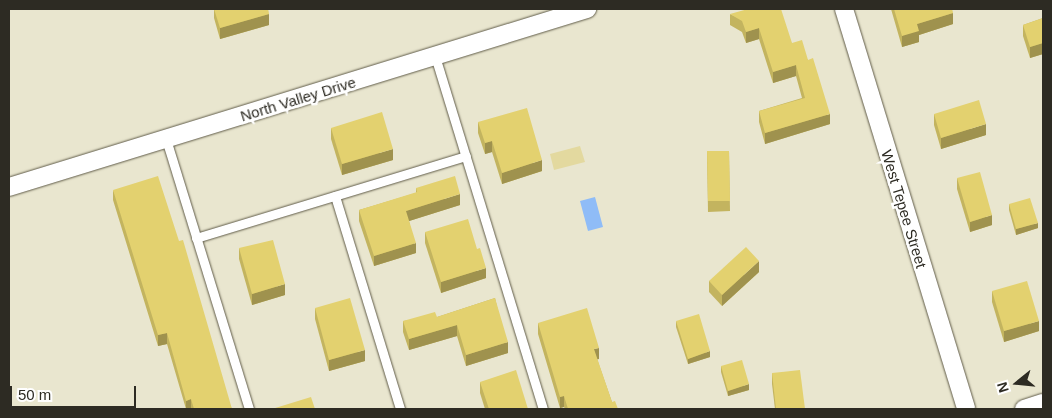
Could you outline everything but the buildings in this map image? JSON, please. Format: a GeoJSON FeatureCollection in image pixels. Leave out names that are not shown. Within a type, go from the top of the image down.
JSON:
{"type":"FeatureCollection","features":[{"type":"Feature","properties":{"kind":"street","name":"North Valley Drive"},"geometry":{"type":"LineString","coordinates":[[9,187],[586,9]]}},
{"type":"Feature","properties":{"kind":"street","name":"West Tepee Street"},"geometry":{"type":"LineString","coordinates":[[844,9],[966,409]]}},
{"type":"Feature","properties":{"kind":"street"},"geometry":{"type":"LineString","coordinates":[[1024,409],[1043,403]]}},
{"type":"Feature","properties":{"kind":"lane"},"geometry":{"type":"LineString","coordinates":[[435,56],[543,409]]}},
{"type":"Feature","properties":{"kind":"lane"},"geometry":{"type":"LineString","coordinates":[[166,139],[249,409]]}},
{"type":"Feature","properties":{"kind":"lane"},"geometry":{"type":"LineString","coordinates":[[196,238],[466,156]]}},
{"type":"Feature","properties":{"kind":"lane"},"geometry":{"type":"LineString","coordinates":[[335,196],[400,409]]}},
{"type":"Feature","properties":{"kind":"shaded area"},"geometry":{"type":"Polygon","coordinates":[[[580,146],[585,162],[554,170],[550,154],[580,146]]]}},
{"type":"Feature","properties":{"kind":"water"},"geometry":{"type":"Polygon","coordinates":[[[595,197],[603,227],[588,231],[580,201],[595,197]]]}}]}
